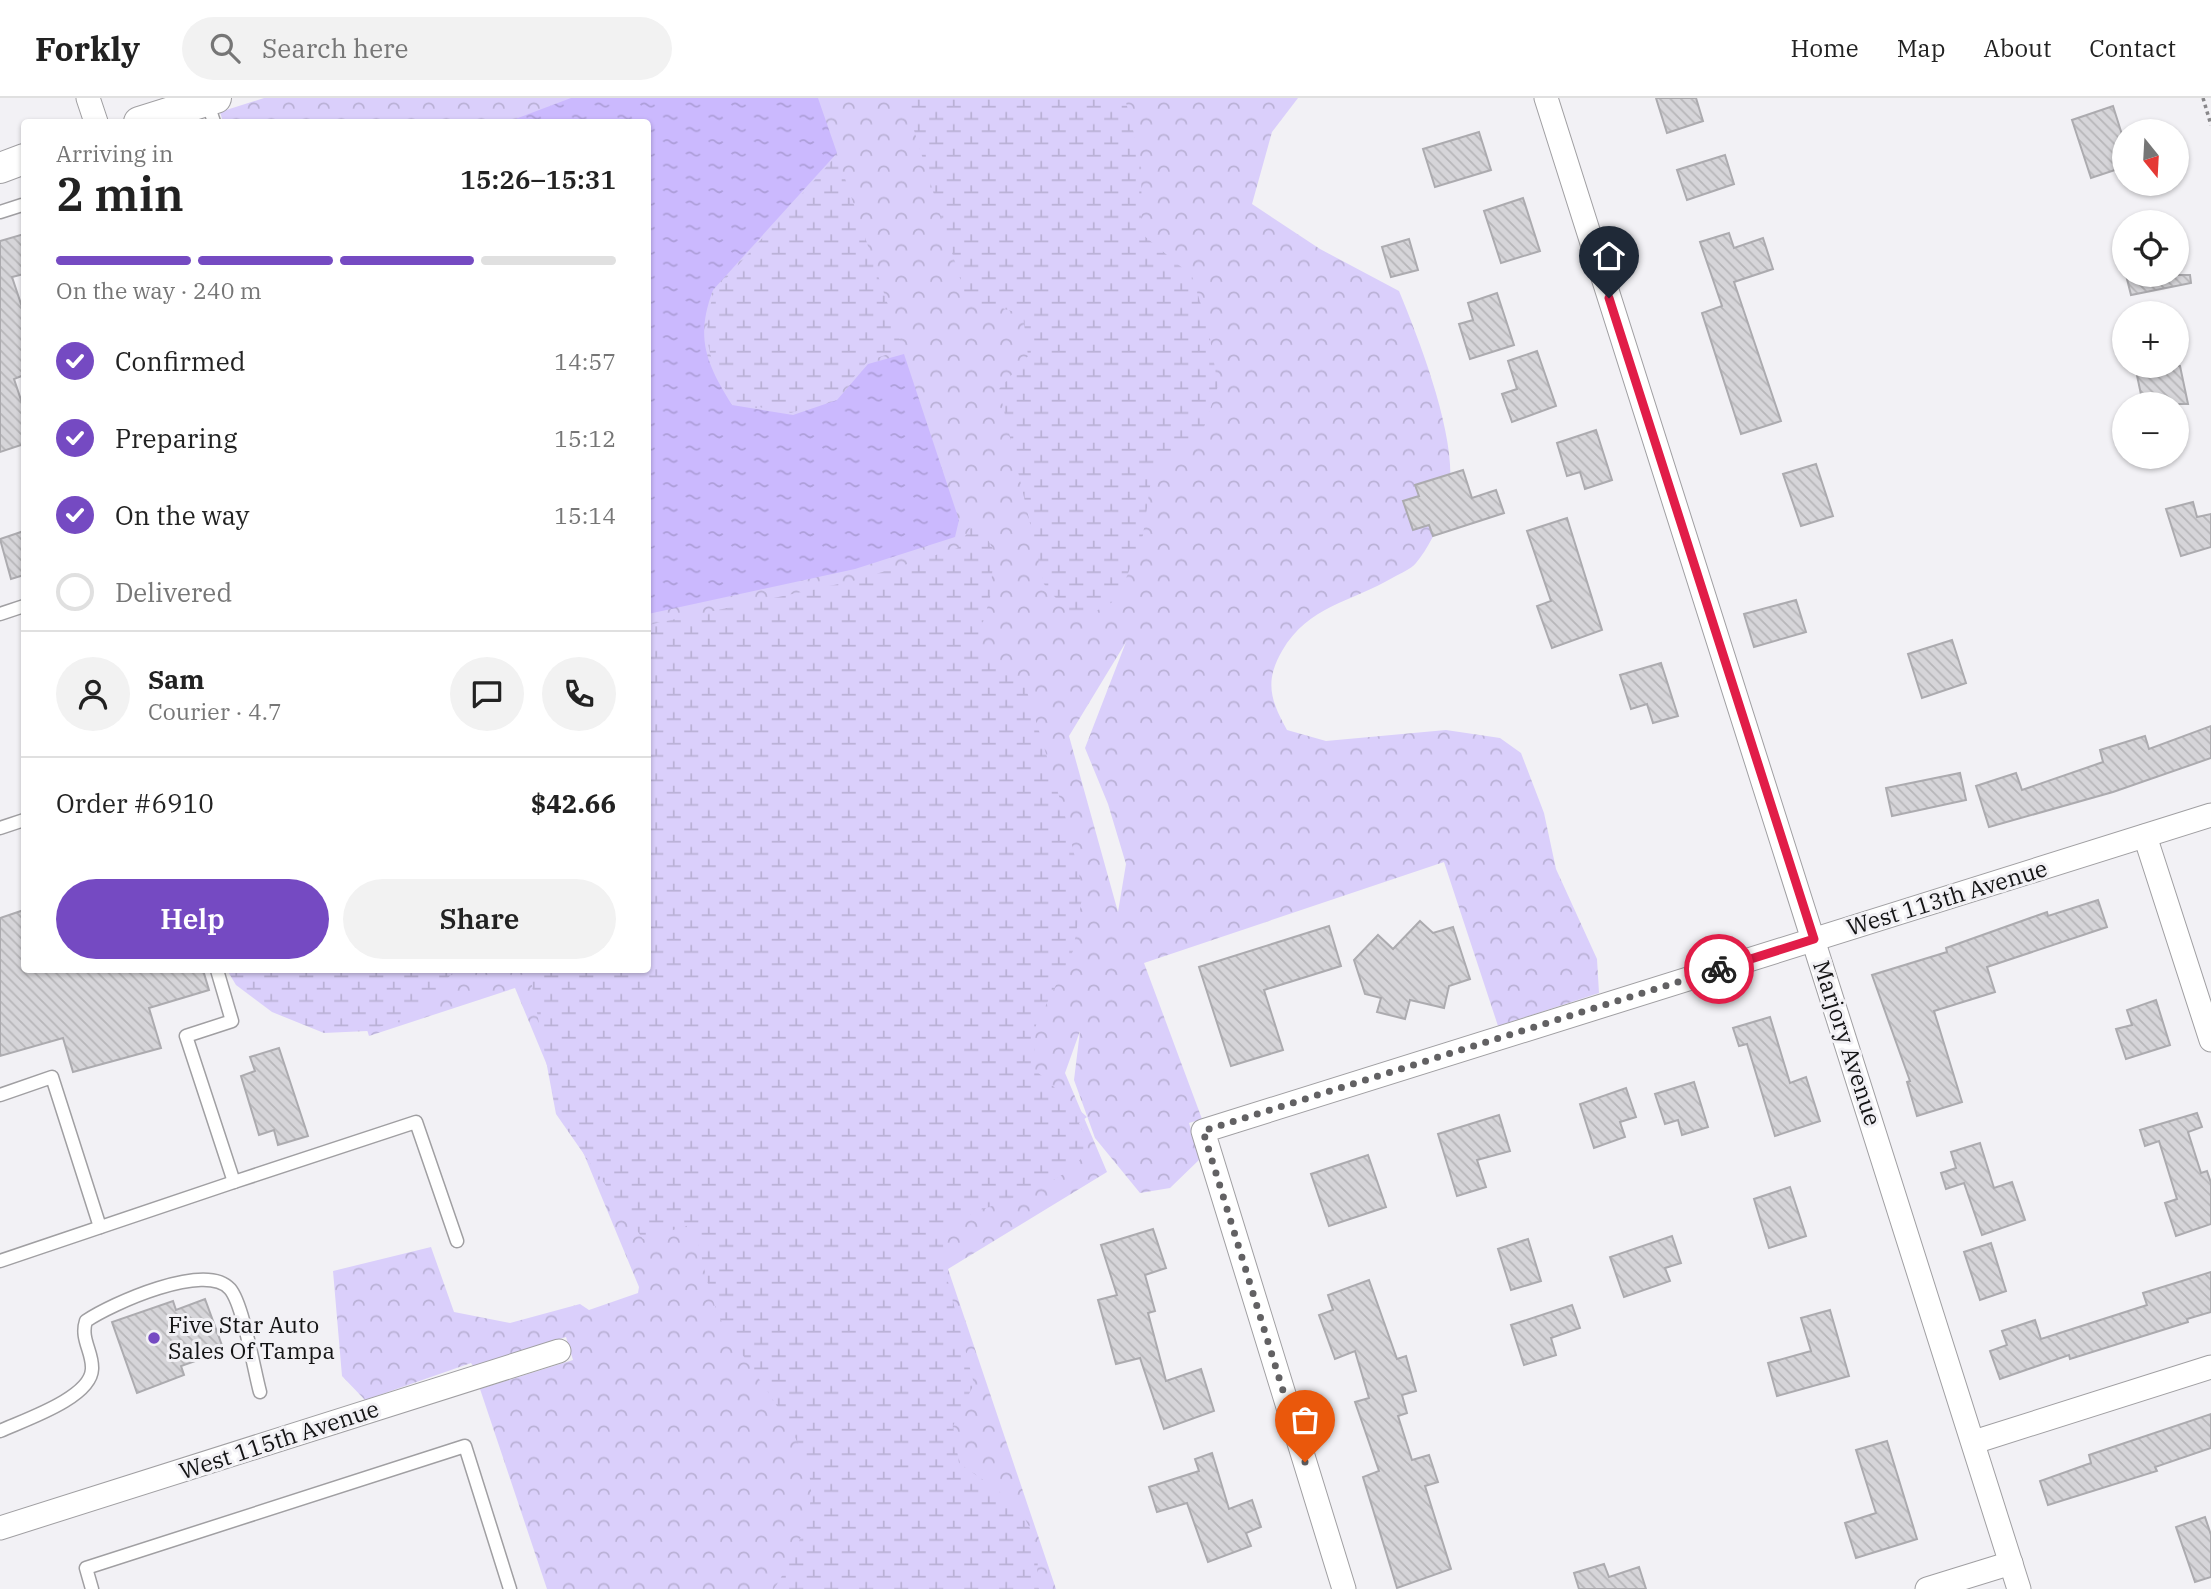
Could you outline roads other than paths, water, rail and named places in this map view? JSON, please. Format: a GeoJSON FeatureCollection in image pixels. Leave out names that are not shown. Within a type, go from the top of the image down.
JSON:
{"type":"FeatureCollection","features":[{"type":"Feature","properties":{"kind":"street"},"geometry":{"type":"LineString","coordinates":[[88,98],[95,119]]}},
{"type":"Feature","properties":{"kind":"street","name":"Marjory Avenue"},"geometry":{"type":"LineString","coordinates":[[1546,98],[1975,1442],[2019,1589]]}},
{"type":"Feature","properties":{"kind":"street"},"geometry":{"type":"LineString","coordinates":[[154,119],[212,107]]}},
{"type":"Feature","properties":{"kind":"street"},"geometry":{"type":"LineString","coordinates":[[0,167],[21,160]]}},
{"type":"Feature","properties":{"kind":"street","name":"West 113th Avenue"},"geometry":{"type":"LineString","coordinates":[[1344,1589],[1203,1131],[2211,815]]}},
{"type":"Feature","properties":{"kind":"street"},"geometry":{"type":"LineString","coordinates":[[2145,836],[2211,1040]]}},
{"type":"Feature","properties":{"kind":"street","name":"West 115th Avenue"},"geometry":{"type":"LineString","coordinates":[[0,1528],[559,1351]]}},
{"type":"Feature","properties":{"kind":"street"},"geometry":{"type":"LineString","coordinates":[[1975,1442],[2211,1367]]}},
{"type":"Feature","properties":{"kind":"street"},"geometry":{"type":"LineString","coordinates":[[1927,1589],[2011,1563]]}},
{"type":"Feature","properties":{"kind":"lane"},"geometry":{"type":"LineString","coordinates":[[0,212],[21,205]]}},
{"type":"Feature","properties":{"kind":"lane"},"geometry":{"type":"LineString","coordinates":[[0,614],[21,607]]}},
{"type":"Feature","properties":{"kind":"lane"},"geometry":{"type":"LineString","coordinates":[[0,828],[21,821]]}},
{"type":"Feature","properties":{"kind":"lane"},"geometry":{"type":"LineString","coordinates":[[218,973],[232,1021],[186,1036],[234,1182]]}},
{"type":"Feature","properties":{"kind":"lane"},"geometry":{"type":"LineString","coordinates":[[0,1095],[52,1077],[100,1227]]}},
{"type":"Feature","properties":{"kind":"lane"},"geometry":{"type":"LineString","coordinates":[[0,1261],[416,1122],[457,1241]]}},
{"type":"Feature","properties":{"kind":"lane"},"geometry":{"type":"LineString","coordinates":[[0,1431],[67,1400],[87,1387],[93,1370],[82,1331],[86,1321],[114,1305],[190,1280],[215,1279],[230,1289],[237,1303],[260,1392]]}},
{"type":"Feature","properties":{"kind":"lane"},"geometry":{"type":"LineString","coordinates":[[92,1589],[86,1568],[465,1446],[510,1589]]}},
{"type":"Feature","properties":{"kind":"water"},"geometry":{"type":"Polygon","coordinates":[[[571,98],[818,98],[837,153],[713,290],[704,336],[710,363],[732,405],[793,415],[837,400],[868,364],[904,354],[959,520],[955,537],[855,569],[651,613],[651,119],[515,119],[571,98]]]}},
{"type":"Feature","properties":{"kind":"place","name":"Five Star Auto Sales Of Tampa"},"geometry":{"type":"Point","coordinates":[154,1338]}}]}
